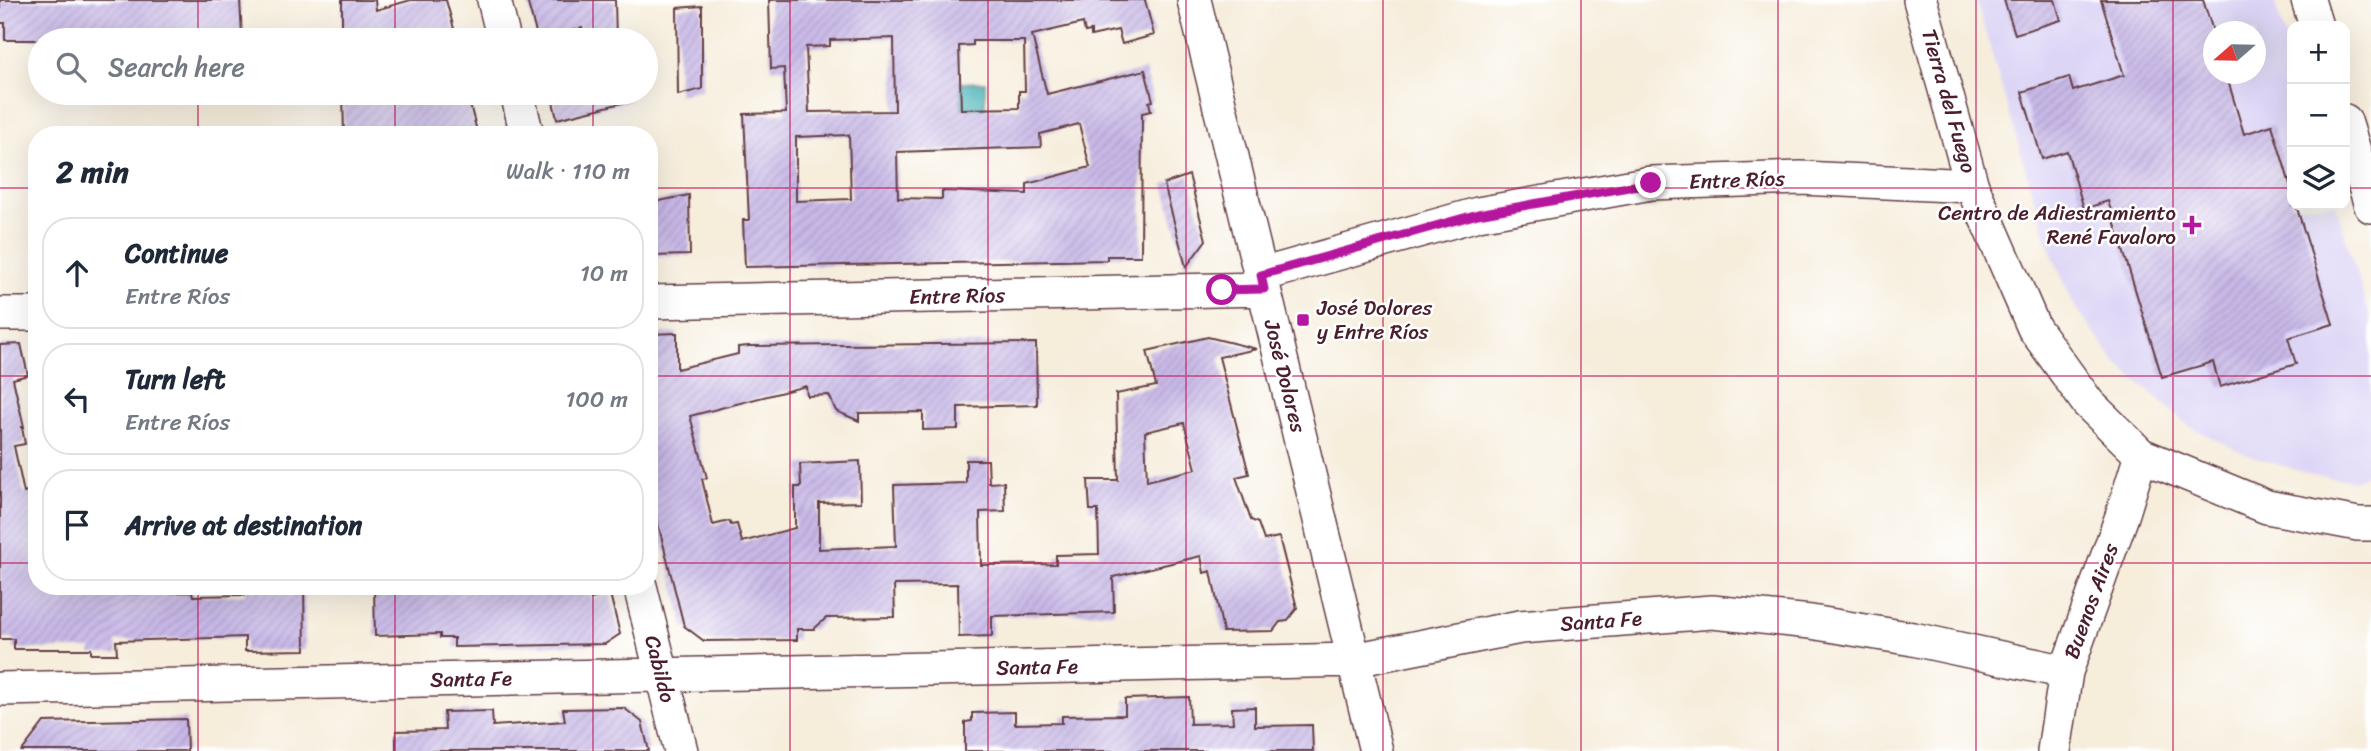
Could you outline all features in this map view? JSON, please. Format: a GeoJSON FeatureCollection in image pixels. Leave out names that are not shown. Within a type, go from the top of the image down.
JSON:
{"type":"FeatureCollection","features":[{"type":"Feature","properties":{"kind":"street"},"geometry":{"type":"LineString","coordinates":[[494,0],[501,28]]}},
{"type":"Feature","properties":{"kind":"street","name":"José Dolores"},"geometry":{"type":"LineString","coordinates":[[1194,0],[1376,751]]}},
{"type":"Feature","properties":{"kind":"street","name":"Tierra del Fuego"},"geometry":{"type":"LineString","coordinates":[[1920,0],[1972,186],[2034,328],[2088,403],[2141,455],[2267,507],[2371,524]]}},
{"type":"Feature","properties":{"kind":"street"},"geometry":{"type":"LineString","coordinates":[[2308,0],[2314,21]]}},
{"type":"Feature","properties":{"kind":"street"},"geometry":{"type":"LineString","coordinates":[[520,105],[525,126]]}},
{"type":"Feature","properties":{"kind":"street"},"geometry":{"type":"LineString","coordinates":[[2350,137],[2371,206]]}},
{"type":"Feature","properties":{"kind":"street","name":"Entre Ríos"},"geometry":{"type":"LineString","coordinates":[[658,302],[1262,282],[1478,214],[1651,183],[1801,178],[1972,186]]}},
{"type":"Feature","properties":{"kind":"street"},"geometry":{"type":"LineString","coordinates":[[0,314],[28,314]]}},
{"type":"Feature","properties":{"kind":"street","name":"Buenos Aires"},"geometry":{"type":"LineString","coordinates":[[2054,751],[2066,672],[2141,455]]}},
{"type":"Feature","properties":{"kind":"street","name":"Cabildo"},"geometry":{"type":"LineString","coordinates":[[642,595],[681,751]]}},
{"type":"Feature","properties":{"kind":"street","name":"Santa Fe"},"geometry":{"type":"LineString","coordinates":[[0,689],[1354,660],[1520,627],[1712,612],[1837,626],[1913,639],[2066,672]]}},
{"type":"Feature","properties":{"kind":"shaded area","name":"Centro de Adiestramiento René Favaloro"},"geometry":{"type":"Polygon","coordinates":[[[1976,0],[2274,0],[2287,43],[2287,210],[2338,210],[2371,321],[2371,473],[2353,481],[2311,474],[2250,456],[2190,427],[2116,363],[2074,305],[2048,245],[1976,0]]]}},
{"type":"Feature","properties":{"kind":"water"},"geometry":{"type":"Polygon","coordinates":[[[985,82],[985,109],[961,109],[960,83],[985,82]]]}},
{"type":"Feature","properties":{"kind":"building"},"geometry":{"type":"Polygon","coordinates":[[[0,0],[240,0],[242,28],[28,28],[28,40],[5,40],[5,23],[0,23],[0,0]]]}},
{"type":"Feature","properties":{"kind":"building"},"geometry":{"type":"Polygon","coordinates":[[[342,0],[375,0],[376,10],[411,0],[446,0],[454,28],[342,28],[342,0]]]}},
{"type":"Feature","properties":{"kind":"building"},"geometry":{"type":"Polygon","coordinates":[[[527,0],[615,0],[616,28],[535,28],[527,0]]]}},
{"type":"Feature","properties":{"kind":"building"},"geometry":{"type":"Polygon","coordinates":[[[769,0],[1145,0],[1154,35],[1122,44],[1118,30],[1091,36],[1091,31],[1085,32],[1083,23],[1032,35],[1047,94],[1145,70],[1153,101],[1149,102],[1151,111],[1142,113],[1141,256],[1107,256],[1107,260],[745,267],[743,220],[749,220],[744,114],[786,113],[784,68],[771,69],[769,0]],[[894,38],[830,40],[830,46],[806,47],[809,112],[895,111],[894,38]],[[973,41],[973,45],[959,46],[961,109],[1019,108],[1019,91],[1025,91],[1024,41],[973,41]],[[1079,124],[1040,134],[1041,147],[897,152],[898,198],[942,199],[942,191],[1027,194],[1027,184],[1090,167],[1079,124]],[[849,135],[796,137],[796,201],[851,199],[849,135]]]}},
{"type":"Feature","properties":{"kind":"building"},"geometry":{"type":"Polygon","coordinates":[[[2004,0],[2055,0],[2061,20],[2015,34],[2004,0]]]}},
{"type":"Feature","properties":{"kind":"building"},"geometry":{"type":"Polygon","coordinates":[[[2101,0],[2203,0],[2210,21],[2203,21],[2203,84],[2229,84],[2244,134],[2272,125],[2287,174],[2287,210],[2298,210],[2333,324],[2288,338],[2296,364],[2220,387],[2213,362],[2162,377],[2108,201],[2084,209],[2067,151],[2042,159],[2022,92],[2069,77],[2073,91],[2124,75],[2101,0]]]}},
{"type":"Feature","properties":{"kind":"building"},"geometry":{"type":"Polygon","coordinates":[[[702,6],[702,89],[678,95],[677,8],[702,6]]]}},
{"type":"Feature","properties":{"kind":"building"},"geometry":{"type":"Polygon","coordinates":[[[343,105],[470,105],[476,126],[344,126],[343,105]]]}},
{"type":"Feature","properties":{"kind":"building"},"geometry":{"type":"Polygon","coordinates":[[[554,105],[614,105],[557,119],[554,105]]]}},
{"type":"Feature","properties":{"kind":"building"},"geometry":{"type":"Polygon","coordinates":[[[1189,175],[1206,240],[1186,267],[1164,184],[1189,175]]]}},
{"type":"Feature","properties":{"kind":"building"},"geometry":{"type":"Polygon","coordinates":[[[689,195],[690,255],[658,256],[658,201],[689,195]]]}},
{"type":"Feature","properties":{"kind":"building"},"geometry":{"type":"Polygon","coordinates":[[[677,333],[677,369],[738,354],[738,347],[749,346],[1036,343],[1037,405],[958,407],[958,429],[923,430],[923,412],[859,413],[859,421],[836,411],[829,395],[807,396],[806,386],[690,416],[707,478],[702,479],[713,525],[729,521],[731,525],[737,524],[742,542],[795,528],[795,487],[801,487],[800,464],[860,461],[861,502],[819,503],[819,549],[896,546],[894,485],[966,483],[966,460],[988,460],[989,483],[1004,482],[1005,511],[980,512],[981,565],[1056,564],[1056,555],[1099,554],[1098,510],[1090,510],[1088,480],[1118,480],[1116,394],[1156,386],[1147,351],[1208,337],[1257,349],[1219,357],[1249,474],[1236,477],[1251,520],[1258,523],[1264,540],[1279,537],[1297,608],[1287,621],[1280,622],[1273,631],[1223,632],[1211,571],[1204,573],[1201,556],[1113,577],[1114,612],[992,616],[992,636],[959,637],[958,584],[894,585],[895,617],[826,618],[814,629],[797,629],[797,640],[704,641],[684,626],[658,523],[658,334],[677,333]],[[1184,423],[1145,432],[1147,481],[1196,469],[1184,423]]]}},
{"type":"Feature","properties":{"kind":"building"},"geometry":{"type":"Polygon","coordinates":[[[21,344],[28,375],[13,379],[24,427],[25,444],[14,446],[24,493],[28,492],[28,595],[304,595],[305,650],[245,651],[245,637],[116,641],[117,654],[91,654],[91,649],[14,649],[14,639],[0,639],[0,345],[21,344]]]}},
{"type":"Feature","properties":{"kind":"building"},"geometry":{"type":"Polygon","coordinates":[[[374,595],[590,595],[591,599],[610,595],[620,634],[605,644],[454,647],[454,638],[440,638],[440,634],[375,636],[374,595]]]}},
{"type":"Feature","properties":{"kind":"building"},"geometry":{"type":"Polygon","coordinates":[[[1189,697],[1190,724],[1233,723],[1232,708],[1255,707],[1255,726],[1312,725],[1313,751],[965,751],[965,722],[972,721],[972,713],[1015,712],[1015,724],[1062,723],[1062,716],[1125,715],[1125,699],[1189,697]]]}},
{"type":"Feature","properties":{"kind":"building"},"geometry":{"type":"Polygon","coordinates":[[[624,708],[642,722],[649,751],[396,751],[396,731],[445,730],[444,712],[492,711],[493,726],[565,721],[563,709],[624,708]]]}},
{"type":"Feature","properties":{"kind":"building"},"geometry":{"type":"Polygon","coordinates":[[[186,719],[187,751],[22,751],[44,722],[186,719]]]}},
{"type":"Feature","properties":{"kind":"place","name":"Centro de Adiestramiento René Favaloro"},"geometry":{"type":"Point","coordinates":[2192,225]}},
{"type":"Feature","properties":{"kind":"place","name":"José Dolores y Entre Ríos"},"geometry":{"type":"Point","coordinates":[1303,320]}},
{"type":"Feature","properties":{"kind":"route"},"geometry":{"type":"LineString","coordinates":[[1222,290],[1264,289],[1261,275],[1478,214],[1651,183]]}}]}
